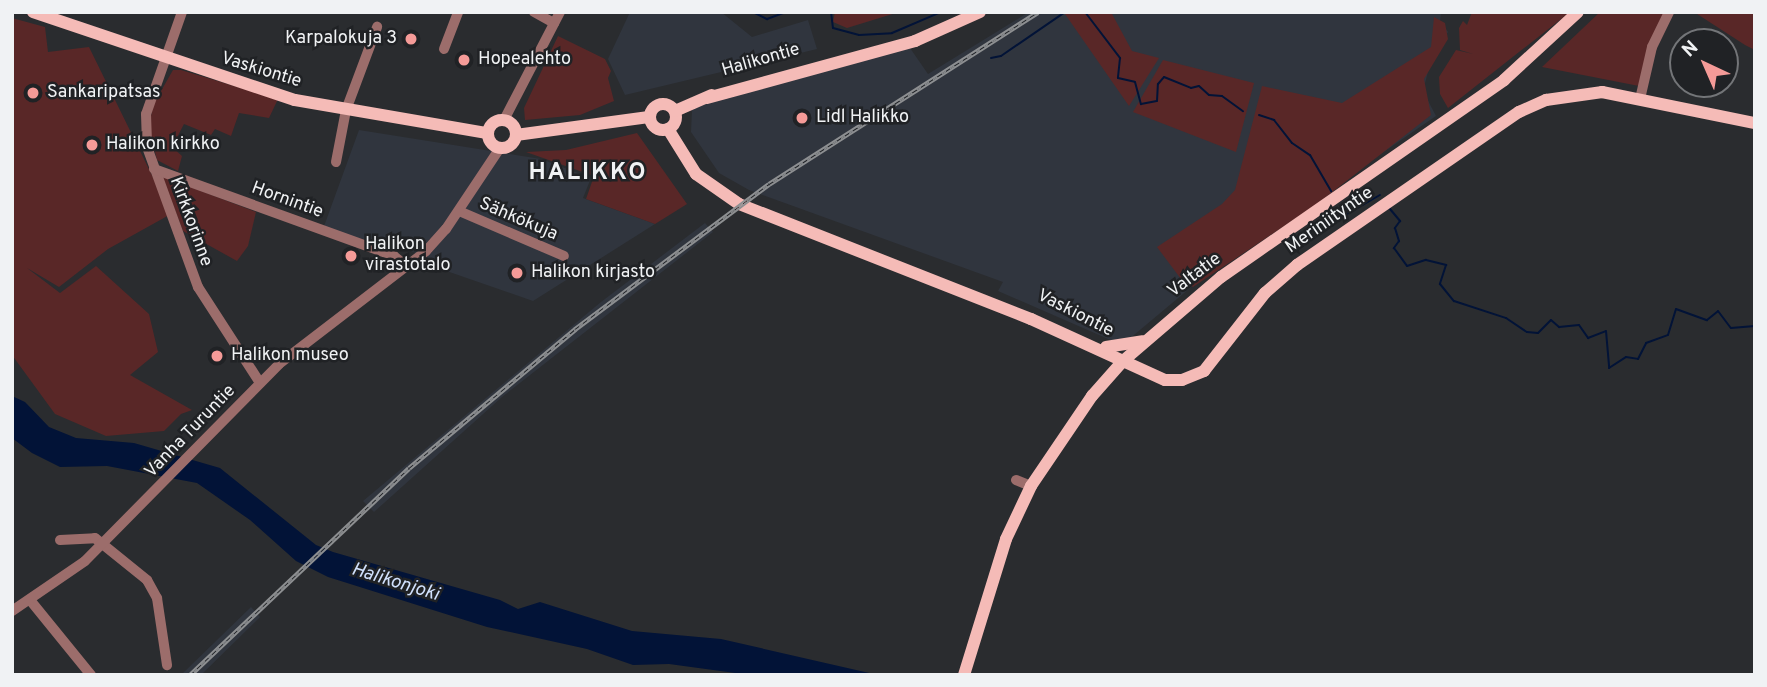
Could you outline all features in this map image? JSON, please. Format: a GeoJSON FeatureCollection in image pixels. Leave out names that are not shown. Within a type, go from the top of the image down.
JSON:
{"type":"FeatureCollection","features":[{"type":"Feature","properties":{"kind":"main road","name":"Vaskiontie"},"geometry":{"type":"LineString","coordinates":[[33,12],[240,85],[346,110],[487,133]]}},
{"type":"Feature","properties":{"kind":"main road","name":"Halikontie"},"geometry":{"type":"LineString","coordinates":[[675,111],[750,80],[827,64],[915,41],[980,12]]}},
{"type":"Feature","properties":{"kind":"main road","name":"Valtatie"},"geometry":{"type":"LineString","coordinates":[[964,675],[998,564],[1031,486],[1092,396],[1122,361],[1221,277],[1504,80],[1578,12]]}},
{"type":"Feature","properties":{"kind":"main road","name":"Meriniityntie"},"geometry":{"type":"LineString","coordinates":[[1122,361],[1166,380],[1204,371],[1265,293],[1297,265],[1519,112],[1546,100],[1580,93],[1640,99],[1755,123]]}},
{"type":"Feature","properties":{"kind":"main road"},"geometry":{"type":"LineString","coordinates":[[516,135],[649,117],[659,104],[675,111],[676,120],[668,129],[655,128],[649,117]]}},
{"type":"Feature","properties":{"kind":"main road"},"geometry":{"type":"LineString","coordinates":[[504,120],[516,135],[511,145],[500,148],[491,144],[487,133],[493,123],[504,120]]}},
{"type":"Feature","properties":{"kind":"main road","name":"Vaskiontie"},"geometry":{"type":"LineString","coordinates":[[668,129],[685,160],[708,185],[739,204],[1031,319],[1122,361]]}},
{"type":"Feature","properties":{"kind":"main road","name":"Vaskiontie"},"geometry":{"type":"LineString","coordinates":[[850,247],[874,252],[1011,303],[1106,347],[1122,361]]}},
{"type":"Feature","properties":{"kind":"main road"},"geometry":{"type":"LineString","coordinates":[[1106,347],[1143,341]]}},
{"type":"Feature","properties":{"kind":"street","name":"Kirkkorinne"},"geometry":{"type":"LineString","coordinates":[[182,12],[145,125],[154,169],[198,287],[260,383]]}},
{"type":"Feature","properties":{"kind":"street"},"geometry":{"type":"LineString","coordinates":[[444,49],[457,12]]}},
{"type":"Feature","properties":{"kind":"street"},"geometry":{"type":"LineString","coordinates":[[534,12],[554,23]]}},
{"type":"Feature","properties":{"kind":"street"},"geometry":{"type":"LineString","coordinates":[[504,120],[560,12]]}},
{"type":"Feature","properties":{"kind":"street"},"geometry":{"type":"LineString","coordinates":[[1640,99],[1652,47],[1669,12]]}},
{"type":"Feature","properties":{"kind":"street"},"geometry":{"type":"LineString","coordinates":[[336,162],[346,110],[377,27]]}},
{"type":"Feature","properties":{"kind":"street","name":"Vanha Turuntie"},"geometry":{"type":"LineString","coordinates":[[12,611],[101,546],[148,501],[260,383],[329,324],[407,267],[436,241],[500,148]]}},
{"type":"Feature","properties":{"kind":"street","name":"Hornintie"},"geometry":{"type":"LineString","coordinates":[[154,169],[394,256],[407,267]]}},
{"type":"Feature","properties":{"kind":"street","name":"Sähkökuja"},"geometry":{"type":"LineString","coordinates":[[459,211],[564,257]]}},
{"type":"Feature","properties":{"kind":"street"},"geometry":{"type":"LineString","coordinates":[[1016,480],[1031,486]]}},
{"type":"Feature","properties":{"kind":"street"},"geometry":{"type":"LineString","coordinates":[[60,540],[94,538],[101,546],[127,561],[153,588],[167,665]]}},
{"type":"Feature","properties":{"kind":"street"},"geometry":{"type":"LineString","coordinates":[[30,600],[91,675]]}},
{"type":"Feature","properties":{"kind":"shaded area"},"geometry":{"type":"Polygon","coordinates":[[[630,12],[721,12],[752,37],[808,20],[817,49],[625,95],[608,59],[630,12]]]}},
{"type":"Feature","properties":{"kind":"shaded area"},"geometry":{"type":"Polygon","coordinates":[[[835,12],[899,12],[847,28],[833,22],[835,12]]]}},
{"type":"Feature","properties":{"kind":"shaded area"},"geometry":{"type":"Polygon","coordinates":[[[1029,12],[1441,12],[1440,21],[1448,32],[1432,56],[1423,91],[1436,116],[1214,268],[1122,345],[998,291],[1003,282],[749,190],[719,173],[691,132],[692,110],[716,99],[910,48],[928,74],[1029,12]]]}},
{"type":"Feature","properties":{"kind":"shaded area"},"geometry":{"type":"Polygon","coordinates":[[[1111,12],[1132,51],[1159,58],[1129,106],[1065,14],[1111,12]]]}},
{"type":"Feature","properties":{"kind":"shaded area"},"geometry":{"type":"Polygon","coordinates":[[[1472,12],[1570,12],[1448,108],[1440,94],[1439,77],[1456,50],[1473,54],[1460,50],[1459,28],[1463,21],[1467,25],[1472,12]]]}},
{"type":"Feature","properties":{"kind":"shaded area"},"geometry":{"type":"Polygon","coordinates":[[[1600,12],[1666,12],[1639,86],[1542,67],[1600,12]]]}},
{"type":"Feature","properties":{"kind":"shaded area"},"geometry":{"type":"Polygon","coordinates":[[[1694,12],[1755,12],[1755,50],[1739,41],[1739,28],[1719,28],[1694,12]]]}},
{"type":"Feature","properties":{"kind":"shaded area"},"geometry":{"type":"Polygon","coordinates":[[[1434,17],[1445,23],[1448,39],[1424,79],[1431,115],[1317,204],[1193,287],[1181,279],[1157,247],[1222,204],[1235,190],[1262,86],[1342,103],[1431,47],[1434,17]]]}},
{"type":"Feature","properties":{"kind":"shaded area"},"geometry":{"type":"Polygon","coordinates":[[[12,18],[45,27],[48,52],[89,47],[171,214],[108,249],[59,287],[27,268],[60,293],[96,266],[149,314],[158,352],[130,375],[192,410],[181,414],[164,431],[106,436],[55,414],[12,355],[12,18]]]}},
{"type":"Feature","properties":{"kind":"shaded area"},"geometry":{"type":"Polygon","coordinates":[[[558,36],[605,59],[611,71],[608,78],[614,101],[580,115],[525,120],[524,108],[558,36]]]}},
{"type":"Feature","properties":{"kind":"shaded area"},"geometry":{"type":"Polygon","coordinates":[[[1163,60],[1254,83],[1236,152],[1133,112],[1163,60]]]}},
{"type":"Feature","properties":{"kind":"shaded area"},"geometry":{"type":"Polygon","coordinates":[[[173,70],[181,70],[278,99],[269,118],[239,113],[231,136],[215,129],[211,135],[184,124],[172,147],[182,156],[178,171],[157,160],[149,127],[153,105],[173,70]]]}},
{"type":"Feature","properties":{"kind":"shaded area"},"geometry":{"type":"Polygon","coordinates":[[[359,130],[541,159],[591,178],[583,198],[655,224],[533,301],[435,267],[414,252],[323,229],[359,130]]]}},
{"type":"Feature","properties":{"kind":"shaded area"},"geometry":{"type":"Polygon","coordinates":[[[637,133],[687,204],[655,224],[586,199],[594,176],[526,152],[566,150],[637,133]]]}},
{"type":"Feature","properties":{"kind":"shaded area"},"geometry":{"type":"Polygon","coordinates":[[[162,176],[256,212],[248,246],[237,261],[183,231],[162,176]]]}},
{"type":"Feature","properties":{"kind":"shaded area"},"geometry":{"type":"Polygon","coordinates":[[[705,223],[713,232],[502,397],[374,512],[363,501],[601,302],[705,223]]]}},
{"type":"Feature","properties":{"kind":"shaded area"},"geometry":{"type":"Polygon","coordinates":[[[251,607],[260,617],[201,675],[181,675],[251,607]]]}},
{"type":"Feature","properties":{"kind":"water","name":"Halikonjoki"},"geometry":{"type":"Polygon","coordinates":[[[12,396],[25,402],[49,427],[76,438],[134,443],[220,468],[316,545],[333,552],[500,600],[518,609],[540,602],[632,631],[721,639],[878,675],[750,675],[669,664],[633,665],[587,649],[487,627],[328,577],[296,561],[250,520],[197,483],[107,466],[60,467],[32,453],[12,438],[12,396]]]}},
{"type":"Feature","properties":{"kind":"waterway"},"geometry":{"type":"LineString","coordinates":[[753,12],[767,19],[786,12]]}},
{"type":"Feature","properties":{"kind":"waterway"},"geometry":{"type":"LineString","coordinates":[[831,12],[833,28],[859,35],[892,33],[941,12]]}},
{"type":"Feature","properties":{"kind":"waterway"},"geometry":{"type":"LineString","coordinates":[[991,58],[1001,56],[1065,12]]}},
{"type":"Feature","properties":{"kind":"waterway"},"geometry":{"type":"LineString","coordinates":[[1085,12],[1120,58],[1118,78],[1135,82],[1141,104],[1157,101],[1158,84],[1164,77],[1191,88],[1199,86],[1209,95],[1222,96],[1243,111]]}},
{"type":"Feature","properties":{"kind":"waterway"},"geometry":{"type":"LineString","coordinates":[[1259,115],[1274,120],[1292,143],[1310,155],[1331,191]]}},
{"type":"Feature","properties":{"kind":"waterway"},"geometry":{"type":"LineString","coordinates":[[1347,214],[1380,195]]}},
{"type":"Feature","properties":{"kind":"waterway"},"geometry":{"type":"LineString","coordinates":[[1390,209],[1400,221],[1395,228],[1399,241],[1394,248],[1407,266],[1426,260],[1446,265],[1440,284],[1454,301],[1506,318],[1527,332],[1538,333],[1551,320],[1559,327],[1579,325],[1588,338],[1606,331],[1609,368],[1626,357],[1638,359],[1646,343],[1668,335],[1676,309],[1707,320],[1718,311],[1731,328],[1755,326]]}},
{"type":"Feature","properties":{"kind":"railway"},"geometry":{"type":"LineString","coordinates":[[190,675],[409,468],[575,329],[769,184],[1038,12]]}},
{"type":"Feature","properties":{"kind":"place","name":"Karpalokuja 3"},"geometry":{"type":"Point","coordinates":[411,39]}},
{"type":"Feature","properties":{"kind":"place","name":"Hopealehto"},"geometry":{"type":"Point","coordinates":[464,60]}},
{"type":"Feature","properties":{"kind":"place","name":"Sankaripatsas"},"geometry":{"type":"Point","coordinates":[33,93]}},
{"type":"Feature","properties":{"kind":"place","name":"Lidl Halikko"},"geometry":{"type":"Point","coordinates":[802,118]}},
{"type":"Feature","properties":{"kind":"place","name":"Halikon kirkko"},"geometry":{"type":"Point","coordinates":[92,145]}},
{"type":"Feature","properties":{"kind":"place","name":"Halikon virastotalo"},"geometry":{"type":"Point","coordinates":[351,256]}},
{"type":"Feature","properties":{"kind":"place","name":"Halikon kirjasto"},"geometry":{"type":"Point","coordinates":[517,273]}},
{"type":"Feature","properties":{"kind":"place","name":"Halikon museo"},"geometry":{"type":"Point","coordinates":[217,356]}},
{"type":"Feature","properties":{"kind":"district","name":"HALIKKO"},"geometry":{"type":"Point","coordinates":[588,174]}}]}
